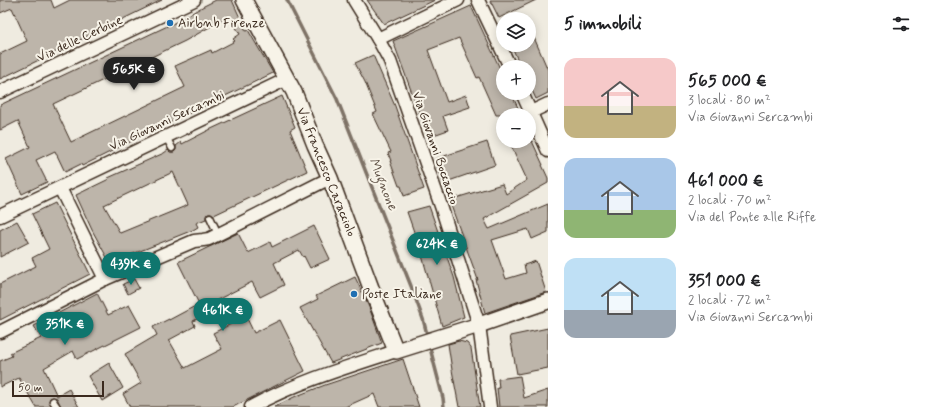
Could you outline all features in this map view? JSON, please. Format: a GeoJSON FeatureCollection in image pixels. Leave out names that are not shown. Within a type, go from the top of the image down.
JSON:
{"type":"FeatureCollection","features":[{"type":"Feature","properties":{"kind":"street","name":"Via delle Cerbine"},"geometry":{"type":"LineString","coordinates":[[0,92],[194,0]]}},
{"type":"Feature","properties":{"kind":"street","name":"Via Francesco Caracciolo"},"geometry":{"type":"LineString","coordinates":[[244,0],[294,92],[330,178],[371,288],[401,349]]}},
{"type":"Feature","properties":{"kind":"street","name":"Via Giovanni Boccaccio"},"geometry":{"type":"LineString","coordinates":[[354,0],[390,61],[441,206],[478,325],[490,407]]}},
{"type":"Feature","properties":{"kind":"street"},"geometry":{"type":"LineString","coordinates":[[378,39],[458,0]]}},
{"type":"Feature","properties":{"kind":"street"},"geometry":{"type":"LineString","coordinates":[[478,0],[507,60]]}},
{"type":"Feature","properties":{"kind":"street","name":"Via Giovanni Sercambi"},"geometry":{"type":"LineString","coordinates":[[0,216],[287,79]]}},
{"type":"Feature","properties":{"kind":"street"},"geometry":{"type":"LineString","coordinates":[[536,110],[548,104]]}},
{"type":"Feature","properties":{"kind":"street"},"geometry":{"type":"LineString","coordinates":[[536,123],[548,151]]}},
{"type":"Feature","properties":{"kind":"street"},"geometry":{"type":"LineString","coordinates":[[0,332],[104,278],[194,241],[203,240],[218,234],[330,178]]}},
{"type":"Feature","properties":{"kind":"street"},"geometry":{"type":"LineString","coordinates":[[60,188],[104,278]]}},
{"type":"Feature","properties":{"kind":"street"},"geometry":{"type":"LineString","coordinates":[[251,407],[318,377],[548,301]]}},
{"type":"Feature","properties":{"kind":"lane"},"geometry":{"type":"LineString","coordinates":[[166,137],[172,148]]}},
{"type":"Feature","properties":{"kind":"lane"},"geometry":{"type":"LineString","coordinates":[[210,217],[218,234]]}},
{"type":"Feature","properties":{"kind":"lane"},"geometry":{"type":"LineString","coordinates":[[53,401],[57,407]]}},
{"type":"Feature","properties":{"kind":"building"},"geometry":{"type":"Polygon","coordinates":[[[0,0],[51,0],[54,8],[70,0],[162,0],[0,79],[0,54],[27,41],[12,8],[0,13],[0,0]]]}},
{"type":"Feature","properties":{"kind":"building"},"geometry":{"type":"Polygon","coordinates":[[[216,0],[232,0],[246,31],[248,30],[273,73],[82,166],[81,164],[65,172],[55,151],[36,160],[47,182],[22,194],[6,159],[30,147],[18,121],[0,130],[0,105],[176,22],[216,0]],[[229,16],[185,41],[53,104],[71,142],[185,87],[175,66],[211,50],[212,53],[235,41],[233,39],[240,34],[229,16]]]}},
{"type":"Feature","properties":{"kind":"building"},"geometry":{"type":"Polygon","coordinates":[[[367,0],[435,0],[384,24],[367,0]]]}},
{"type":"Feature","properties":{"kind":"building"},"geometry":{"type":"Polygon","coordinates":[[[490,0],[536,0],[511,12],[496,12],[490,0]]]}},
{"type":"Feature","properties":{"kind":"building"},"geometry":{"type":"Polygon","coordinates":[[[471,6],[496,60],[496,100],[514,100],[518,108],[496,108],[496,115],[459,38],[428,50],[447,102],[466,95],[470,107],[443,116],[448,130],[428,137],[393,41],[471,6]]]}},
{"type":"Feature","properties":{"kind":"building"},"geometry":{"type":"Polygon","coordinates":[[[536,42],[548,70],[548,93],[536,99],[536,60],[518,60],[514,52],[536,52],[536,42]]]}},
{"type":"Feature","properties":{"kind":"building"},"geometry":{"type":"Polygon","coordinates":[[[373,55],[395,106],[424,189],[404,196],[390,161],[388,153],[391,152],[373,114],[377,112],[365,82],[355,63],[373,55]]]}},
{"type":"Feature","properties":{"kind":"building"},"geometry":{"type":"Polygon","coordinates":[[[282,96],[295,127],[290,130],[307,171],[214,215],[208,213],[206,219],[196,223],[198,227],[193,230],[110,263],[92,230],[76,195],[109,179],[108,178],[168,150],[170,152],[174,152],[176,150],[176,146],[181,142],[182,144],[282,96]],[[173,172],[104,205],[120,233],[188,205],[173,172]]]}},
{"type":"Feature","properties":{"kind":"building"},"geometry":{"type":"Polygon","coordinates":[[[487,142],[495,165],[443,183],[435,159],[487,142]]]}},
{"type":"Feature","properties":{"kind":"building"},"geometry":{"type":"Polygon","coordinates":[[[512,148],[535,148],[548,178],[548,183],[484,219],[489,229],[548,204],[548,232],[532,239],[528,229],[492,240],[506,279],[526,273],[524,265],[536,261],[546,292],[485,313],[476,280],[478,280],[449,200],[502,184],[506,194],[527,180],[512,148]]]}},
{"type":"Feature","properties":{"kind":"building"},"geometry":{"type":"Polygon","coordinates":[[[55,203],[90,274],[0,320],[0,284],[36,266],[32,258],[49,249],[32,214],[55,203]]]}},
{"type":"Feature","properties":{"kind":"building"},"geometry":{"type":"Polygon","coordinates":[[[429,206],[454,277],[464,317],[442,326],[421,252],[407,212],[429,206]]]}},
{"type":"Feature","properties":{"kind":"building"},"geometry":{"type":"Polygon","coordinates":[[[17,221],[29,242],[0,257],[0,230],[17,221]]]}},
{"type":"Feature","properties":{"kind":"building"},"geometry":{"type":"Polygon","coordinates":[[[314,226],[330,259],[310,268],[299,250],[274,263],[284,285],[260,297],[252,282],[217,300],[220,308],[193,321],[195,326],[169,340],[185,368],[222,349],[213,333],[231,324],[227,315],[242,308],[254,333],[280,320],[305,371],[233,407],[130,407],[123,394],[141,383],[125,354],[157,335],[153,327],[199,304],[178,262],[238,233],[248,253],[270,242],[272,247],[314,226]]]}},
{"type":"Feature","properties":{"kind":"building"},"geometry":{"type":"Polygon","coordinates":[[[355,277],[369,307],[382,343],[331,363],[300,308],[318,299],[316,296],[355,277]]]}},
{"type":"Feature","properties":{"kind":"building"},"geometry":{"type":"Polygon","coordinates":[[[134,279],[139,288],[128,294],[123,284],[134,279]]]}},
{"type":"Feature","properties":{"kind":"building"},"geometry":{"type":"Polygon","coordinates":[[[97,293],[108,315],[129,305],[141,327],[77,359],[73,351],[44,368],[57,396],[69,389],[79,407],[61,407],[57,398],[53,397],[50,398],[49,401],[52,407],[36,407],[19,378],[0,387],[0,361],[12,356],[10,353],[41,338],[34,326],[97,293]]]}},
{"type":"Feature","properties":{"kind":"building"},"geometry":{"type":"Polygon","coordinates":[[[548,328],[548,368],[517,374],[510,336],[548,328]]]}},
{"type":"Feature","properties":{"kind":"building"},"geometry":{"type":"Polygon","coordinates":[[[459,341],[467,343],[471,348],[480,407],[459,407],[448,344],[459,341]]]}},
{"type":"Feature","properties":{"kind":"building"},"geometry":{"type":"Polygon","coordinates":[[[403,359],[419,407],[379,407],[374,394],[345,407],[274,407],[294,397],[325,385],[403,359]]]}},
{"type":"Feature","properties":{"kind":"building"},"geometry":{"type":"Polygon","coordinates":[[[109,363],[123,388],[102,401],[88,376],[109,363]]]}},
{"type":"Feature","properties":{"kind":"building"},"geometry":{"type":"Polygon","coordinates":[[[520,376],[524,398],[548,390],[548,407],[499,407],[497,388],[499,388],[498,379],[520,376]]]}},
{"type":"Feature","properties":{"kind":"waterway","name":"Mugnone"},"geometry":{"type":"LineString","coordinates":[[287,0],[337,99],[411,286],[428,338]]}},
{"type":"Feature","properties":{"kind":"waterway","name":"Mugnone"},"geometry":{"type":"LineString","coordinates":[[429,344],[444,407]]}},
{"type":"Feature","properties":{"kind":"place","name":"Airbnb Firenze"},"geometry":{"type":"Point","coordinates":[170,23]}},
{"type":"Feature","properties":{"kind":"place","name":"Poste Italiane"},"geometry":{"type":"Point","coordinates":[354,294]}}]}
